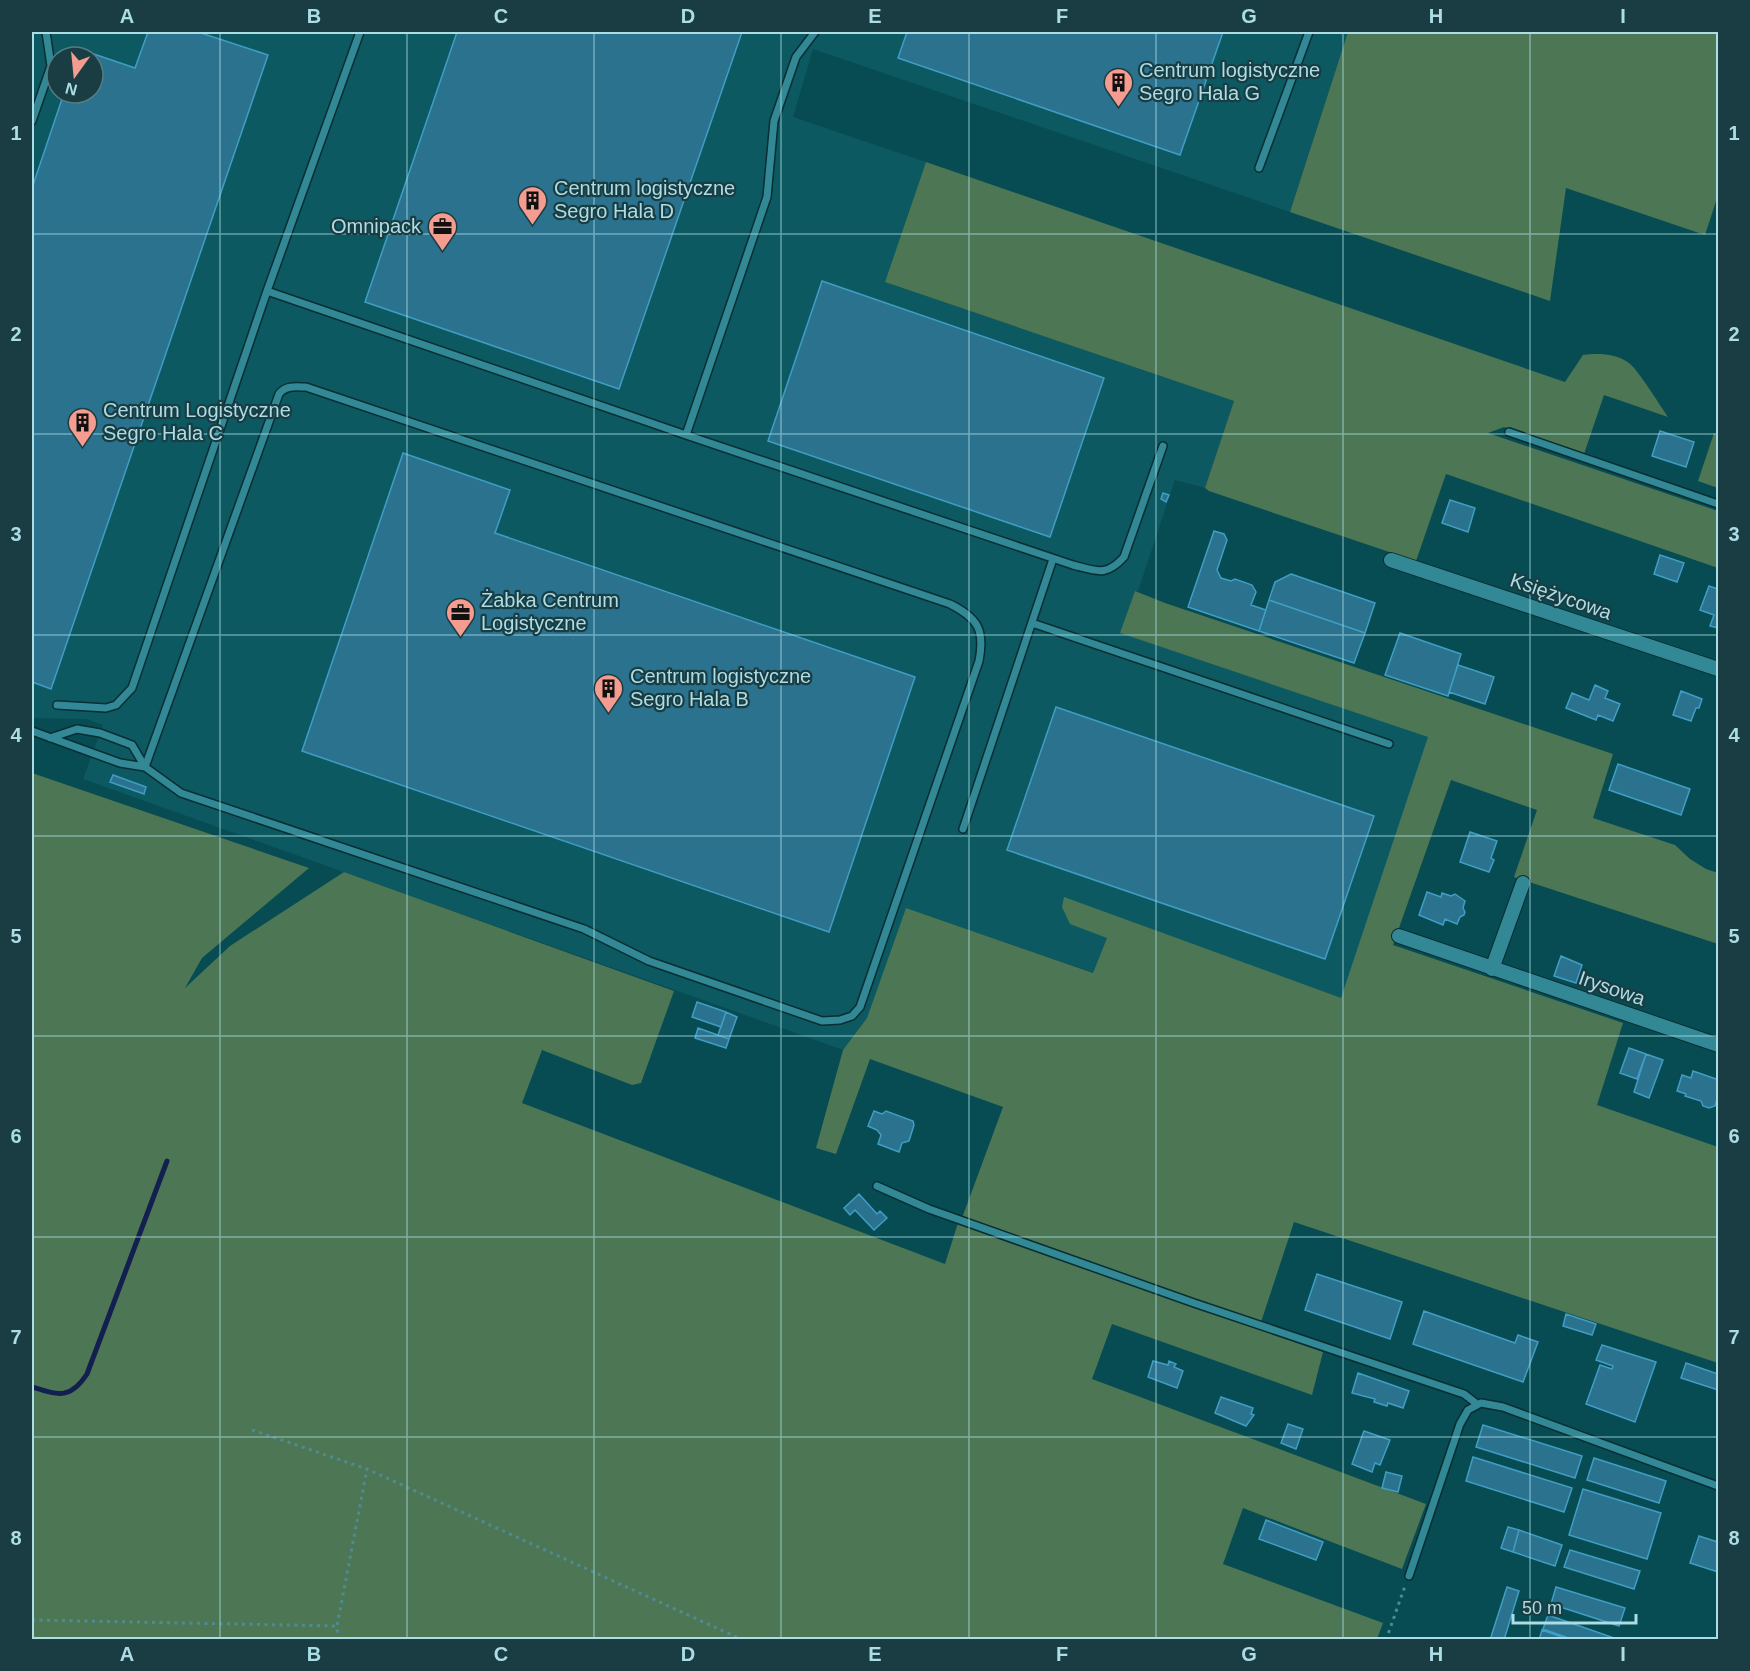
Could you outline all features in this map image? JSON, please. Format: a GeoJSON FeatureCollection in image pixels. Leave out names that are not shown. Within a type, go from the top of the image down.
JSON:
{"type":"FeatureCollection","features":[{"type":"Feature","properties":{"kind":"street","name":"Księżycowa"},"geometry":{"type":"LineString","coordinates":[[1391,560],[1719,669]]}},
{"type":"Feature","properties":{"kind":"street"},"geometry":{"type":"LineString","coordinates":[[1492,969],[1522,883]]}},
{"type":"Feature","properties":{"kind":"street","name":"Irysowa"},"geometry":{"type":"LineString","coordinates":[[1399,936],[1719,1045]]}},
{"type":"Feature","properties":{"kind":"lane"},"geometry":{"type":"LineString","coordinates":[[32,121],[51,66],[46,32]]}},
{"type":"Feature","properties":{"kind":"lane"},"geometry":{"type":"LineString","coordinates":[[57,705],[106,708],[116,705],[132,688],[267,291],[360,32]]}},
{"type":"Feature","properties":{"kind":"lane"},"geometry":{"type":"LineString","coordinates":[[686,435],[767,197],[774,121],[796,57],[815,32]]}},
{"type":"Feature","properties":{"kind":"lane"},"geometry":{"type":"LineString","coordinates":[[1259,168],[1309,32]]}},
{"type":"Feature","properties":{"kind":"lane"},"geometry":{"type":"LineString","coordinates":[[267,291],[1053,559],[1101,572],[1110,570],[1128,549],[1163,446]]}},
{"type":"Feature","properties":{"kind":"lane"},"geometry":{"type":"LineString","coordinates":[[50,738],[77,729],[100,734],[132,746],[145,767],[182,793],[584,929],[649,961],[750,997],[822,1021],[840,1020],[852,1016],[860,1007],[979,661],[982,647],[981,636],[968,614],[950,604],[306,387],[290,386],[279,394],[145,767]]}},
{"type":"Feature","properties":{"kind":"lane"},"geometry":{"type":"LineString","coordinates":[[1509,432],[1719,504]]}},
{"type":"Feature","properties":{"kind":"lane"},"geometry":{"type":"LineString","coordinates":[[963,829],[1053,559]]}},
{"type":"Feature","properties":{"kind":"lane"},"geometry":{"type":"LineString","coordinates":[[1032,623],[1389,744]]}},
{"type":"Feature","properties":{"kind":"lane"},"geometry":{"type":"LineString","coordinates":[[32,731],[120,763],[145,767]]}},
{"type":"Feature","properties":{"kind":"lane"},"geometry":{"type":"LineString","coordinates":[[876,1186],[929,1209],[1194,1303],[1464,1394],[1478,1404]]}},
{"type":"Feature","properties":{"kind":"lane"},"geometry":{"type":"LineString","coordinates":[[1409,1576],[1460,1424],[1468,1410],[1478,1404],[1488,1403],[1503,1407],[1719,1486]]}},
{"type":"Feature","properties":{"kind":"path"},"geometry":{"type":"LineString","coordinates":[[252,1430],[367,1469],[743,1640]]}},
{"type":"Feature","properties":{"kind":"path"},"geometry":{"type":"LineString","coordinates":[[338,1640],[337,1626],[367,1469]]}},
{"type":"Feature","properties":{"kind":"path"},"geometry":{"type":"LineString","coordinates":[[1386,1640],[1409,1576]]}},
{"type":"Feature","properties":{"kind":"path"},"geometry":{"type":"LineString","coordinates":[[32,1620],[337,1626]]}},
{"type":"Feature","properties":{"kind":"shaded area"},"geometry":{"type":"Polygon","coordinates":[[[32,32],[1348,32],[1290,212],[813,49],[793,117],[926,162],[885,282],[1234,401],[1205,488],[1175,480],[1138,591],[1135,591],[1121,633],[1429,736],[1363,934],[1366,1026],[1107,938],[1094,973],[906,908],[867,1018],[843,1050],[83,779],[103,725],[86,719],[32,718],[32,32]]]}},
{"type":"Feature","properties":{"kind":"green space"},"geometry":{"type":"Polygon","coordinates":[[[1348,32],[1718,32],[1718,195],[1705,235],[1566,188],[1550,301],[1290,212],[1348,32]]]}},
{"type":"Feature","properties":{"kind":"green space"},"geometry":{"type":"Polygon","coordinates":[[[926,162],[1565,382],[1583,355],[1606,354],[1624,360],[1638,373],[1668,417],[1604,395],[1584,454],[1504,427],[1488,433],[1718,511],[1718,568],[1446,474],[1416,561],[1209,491],[1205,488],[1234,401],[885,282],[926,162]]]}},
{"type":"Feature","properties":{"kind":"green space"},"geometry":{"type":"Polygon","coordinates":[[[1714,433],[1718,435],[1718,488],[1698,481],[1714,433]]]}},
{"type":"Feature","properties":{"kind":"green space"},"geometry":{"type":"Polygon","coordinates":[[[1135,591],[1613,754],[1593,818],[1675,845],[1690,859],[1718,873],[1718,944],[1514,877],[1537,810],[1451,780],[1393,945],[1623,1023],[1597,1105],[1718,1147],[1718,1363],[1294,1222],[1261,1322],[962,1218],[1003,1107],[870,1059],[836,1154],[816,1148],[843,1050],[867,1018],[906,908],[1093,973],[1107,938],[1070,924],[1062,907],[1064,897],[1341,998],[1428,737],[1120,633],[1135,591]]]}},
{"type":"Feature","properties":{"kind":"green space"},"geometry":{"type":"Polygon","coordinates":[[[32,773],[309,868],[202,958],[185,988],[230,946],[344,872],[674,991],[641,1083],[632,1085],[542,1050],[522,1103],[945,1264],[958,1223],[1323,1352],[1312,1395],[1112,1324],[1092,1379],[1426,1504],[1402,1569],[1243,1508],[1223,1564],[1383,1623],[1377,1639],[32,1640],[32,773]]]}},
{"type":"Feature","properties":{"kind":"building","name":"Centrum Logistyczne Segro Hala C"},"geometry":{"type":"Polygon","coordinates":[[[148,32],[198,32],[268,55],[51,689],[32,682],[32,188],[60,105],[105,105],[105,58],[135,68],[148,32]]]}},
{"type":"Feature","properties":{"kind":"building","name":"Centrum logistyczne Segro Hala D"},"geometry":{"type":"Polygon","coordinates":[[[457,32],[742,32],[619,389],[365,302],[457,32]]]}},
{"type":"Feature","properties":{"kind":"building","name":"Centrum logistyczne Segro Hala G"},"geometry":{"type":"Polygon","coordinates":[[[907,32],[1223,32],[1180,155],[898,58],[907,32]]]}},
{"type":"Feature","properties":{"kind":"building"},"geometry":{"type":"Polygon","coordinates":[[[822,281],[1104,378],[1050,537],[768,441],[822,281]]]}},
{"type":"Feature","properties":{"kind":"building"},"geometry":{"type":"Polygon","coordinates":[[[1660,431],[1694,442],[1686,467],[1652,456],[1660,431]]]}},
{"type":"Feature","properties":{"kind":"building","name":"Centrum logistyczne Segro Hala B"},"geometry":{"type":"Polygon","coordinates":[[[403,453],[510,490],[495,533],[915,677],[829,932],[302,751],[403,453]]]}},
{"type":"Feature","properties":{"kind":"building"},"geometry":{"type":"Polygon","coordinates":[[[1163,493],[1169,495],[1166,502],[1161,499],[1163,493]]]}},
{"type":"Feature","properties":{"kind":"building"},"geometry":{"type":"Polygon","coordinates":[[[1450,500],[1475,508],[1468,532],[1442,523],[1450,500]]]}},
{"type":"Feature","properties":{"kind":"building"},"geometry":{"type":"Polygon","coordinates":[[[1214,531],[1224,534],[1227,540],[1217,570],[1221,578],[1231,581],[1235,579],[1252,585],[1256,592],[1251,605],[1266,610],[1259,631],[1188,607],[1214,531]]]}},
{"type":"Feature","properties":{"kind":"building"},"geometry":{"type":"Polygon","coordinates":[[[1660,555],[1684,563],[1677,582],[1654,574],[1660,555]]]}},
{"type":"Feature","properties":{"kind":"building"},"geometry":{"type":"Polygon","coordinates":[[[1291,574],[1375,603],[1365,633],[1269,600],[1275,582],[1291,574]]]}},
{"type":"Feature","properties":{"kind":"building"},"geometry":{"type":"Polygon","coordinates":[[[1709,586],[1718,589],[1718,628],[1710,626],[1714,615],[1700,610],[1709,586]]]}},
{"type":"Feature","properties":{"kind":"building"},"geometry":{"type":"Polygon","coordinates":[[[1269,600],[1365,633],[1354,663],[1259,631],[1269,600]]]}},
{"type":"Feature","properties":{"kind":"building"},"geometry":{"type":"Polygon","coordinates":[[[1400,633],[1461,654],[1448,696],[1385,675],[1400,633]]]}},
{"type":"Feature","properties":{"kind":"building"},"geometry":{"type":"Polygon","coordinates":[[[1458,665],[1494,677],[1485,704],[1449,692],[1458,665]]]}},
{"type":"Feature","properties":{"kind":"building"},"geometry":{"type":"Polygon","coordinates":[[[1595,685],[1608,691],[1605,698],[1620,704],[1613,721],[1598,715],[1596,720],[1566,708],[1572,693],[1589,700],[1595,685]]]}},
{"type":"Feature","properties":{"kind":"building"},"geometry":{"type":"Polygon","coordinates":[[[1681,691],[1702,699],[1691,721],[1673,715],[1681,691]]]}},
{"type":"Feature","properties":{"kind":"building"},"geometry":{"type":"Polygon","coordinates":[[[1056,707],[1374,816],[1325,959],[1007,850],[1056,707]]]}},
{"type":"Feature","properties":{"kind":"building"},"geometry":{"type":"Polygon","coordinates":[[[1618,764],[1690,789],[1681,815],[1609,790],[1618,764]]]}},
{"type":"Feature","properties":{"kind":"building"},"geometry":{"type":"Polygon","coordinates":[[[113,775],[146,787],[144,794],[110,782],[113,775]]]}},
{"type":"Feature","properties":{"kind":"building"},"geometry":{"type":"Polygon","coordinates":[[[1470,832],[1497,841],[1491,858],[1494,860],[1489,872],[1460,862],[1470,832]]]}},
{"type":"Feature","properties":{"kind":"building"},"geometry":{"type":"Polygon","coordinates":[[[1427,892],[1441,897],[1442,893],[1451,896],[1455,894],[1465,901],[1464,915],[1460,917],[1457,924],[1445,919],[1443,925],[1419,915],[1427,892]]]}},
{"type":"Feature","properties":{"kind":"building"},"geometry":{"type":"Polygon","coordinates":[[[1561,956],[1582,965],[1576,983],[1554,976],[1561,956]]]}},
{"type":"Feature","properties":{"kind":"building"},"geometry":{"type":"Polygon","coordinates":[[[697,1002],[726,1012],[721,1027],[692,1017],[697,1002]]]}},
{"type":"Feature","properties":{"kind":"building"},"geometry":{"type":"Polygon","coordinates":[[[726,1012],[737,1017],[729,1039],[718,1035],[726,1012]]]}},
{"type":"Feature","properties":{"kind":"building"},"geometry":{"type":"Polygon","coordinates":[[[698,1028],[729,1039],[726,1048],[695,1038],[698,1028]]]}},
{"type":"Feature","properties":{"kind":"building"},"geometry":{"type":"Polygon","coordinates":[[[1629,1048],[1646,1054],[1637,1079],[1620,1073],[1629,1048]]]}},
{"type":"Feature","properties":{"kind":"building"},"geometry":{"type":"Polygon","coordinates":[[[1646,1054],[1663,1060],[1649,1098],[1634,1092],[1646,1054]]]}},
{"type":"Feature","properties":{"kind":"building"},"geometry":{"type":"Polygon","coordinates":[[[1693,1071],[1718,1078],[1718,1096],[1715,1106],[1709,1108],[1703,1106],[1701,1101],[1677,1091],[1682,1075],[1691,1078],[1693,1071]]]}},
{"type":"Feature","properties":{"kind":"building"},"geometry":{"type":"Polygon","coordinates":[[[874,1111],[882,1114],[886,1111],[913,1121],[909,1141],[902,1143],[899,1152],[878,1144],[881,1135],[877,1130],[868,1126],[874,1111]]]}},
{"type":"Feature","properties":{"kind":"building"},"geometry":{"type":"Polygon","coordinates":[[[859,1194],[877,1214],[880,1211],[887,1218],[874,1230],[855,1210],[850,1215],[844,1208],[859,1194]]]}},
{"type":"Feature","properties":{"kind":"building"},"geometry":{"type":"Polygon","coordinates":[[[1317,1274],[1402,1302],[1390,1339],[1305,1310],[1317,1274]]]}},
{"type":"Feature","properties":{"kind":"building"},"geometry":{"type":"Polygon","coordinates":[[[1424,1311],[1515,1343],[1518,1335],[1538,1342],[1523,1382],[1413,1344],[1424,1311]]]}},
{"type":"Feature","properties":{"kind":"building"},"geometry":{"type":"Polygon","coordinates":[[[1566,1314],[1596,1324],[1592,1335],[1563,1326],[1566,1314]]]}},
{"type":"Feature","properties":{"kind":"building"},"geometry":{"type":"Polygon","coordinates":[[[1602,1345],[1656,1362],[1635,1422],[1586,1404],[1600,1365],[1612,1369],[1613,1366],[1596,1360],[1602,1345]]]}},
{"type":"Feature","properties":{"kind":"building"},"geometry":{"type":"Polygon","coordinates":[[[1153,1361],[1168,1365],[1169,1361],[1176,1364],[1174,1367],[1183,1371],[1177,1388],[1148,1377],[1153,1361]]]}},
{"type":"Feature","properties":{"kind":"building"},"geometry":{"type":"Polygon","coordinates":[[[1686,1363],[1718,1374],[1718,1390],[1681,1378],[1686,1363]]]}},
{"type":"Feature","properties":{"kind":"building"},"geometry":{"type":"Polygon","coordinates":[[[1358,1373],[1409,1391],[1403,1408],[1388,1403],[1387,1406],[1374,1402],[1375,1399],[1352,1393],[1358,1373]]]}},
{"type":"Feature","properties":{"kind":"building"},"geometry":{"type":"Polygon","coordinates":[[[1221,1397],[1253,1408],[1251,1414],[1254,1415],[1246,1426],[1215,1413],[1221,1397]]]}},
{"type":"Feature","properties":{"kind":"building"},"geometry":{"type":"Polygon","coordinates":[[[1288,1424],[1303,1429],[1296,1449],[1281,1443],[1288,1424]]]}},
{"type":"Feature","properties":{"kind":"building"},"geometry":{"type":"Polygon","coordinates":[[[1483,1425],[1582,1456],[1575,1478],[1476,1447],[1483,1425]]]}},
{"type":"Feature","properties":{"kind":"building"},"geometry":{"type":"Polygon","coordinates":[[[1364,1431],[1390,1440],[1380,1465],[1375,1463],[1372,1472],[1352,1464],[1364,1431]]]}},
{"type":"Feature","properties":{"kind":"building"},"geometry":{"type":"Polygon","coordinates":[[[1473,1457],[1572,1488],[1564,1512],[1466,1481],[1473,1457]]]}},
{"type":"Feature","properties":{"kind":"building"},"geometry":{"type":"Polygon","coordinates":[[[1594,1458],[1666,1481],[1659,1503],[1587,1480],[1594,1458]]]}},
{"type":"Feature","properties":{"kind":"building"},"geometry":{"type":"Polygon","coordinates":[[[1386,1472],[1402,1476],[1398,1492],[1382,1488],[1386,1472]]]}},
{"type":"Feature","properties":{"kind":"building"},"geometry":{"type":"Polygon","coordinates":[[[1583,1489],[1661,1513],[1647,1559],[1569,1535],[1583,1489]]]}},
{"type":"Feature","properties":{"kind":"building"},"geometry":{"type":"Polygon","coordinates":[[[1266,1520],[1323,1542],[1316,1560],[1259,1539],[1266,1520]]]}},
{"type":"Feature","properties":{"kind":"building"},"geometry":{"type":"Polygon","coordinates":[[[1508,1527],[1519,1530],[1513,1552],[1501,1548],[1508,1527]]]}},
{"type":"Feature","properties":{"kind":"building"},"geometry":{"type":"Polygon","coordinates":[[[1519,1530],[1562,1545],[1555,1566],[1513,1552],[1519,1530]]]}},
{"type":"Feature","properties":{"kind":"building"},"geometry":{"type":"Polygon","coordinates":[[[1699,1536],[1718,1542],[1718,1572],[1690,1563],[1699,1536]]]}},
{"type":"Feature","properties":{"kind":"building"},"geometry":{"type":"Polygon","coordinates":[[[1570,1550],[1640,1571],[1634,1589],[1564,1567],[1570,1550]]]}},
{"type":"Feature","properties":{"kind":"building"},"geometry":{"type":"Polygon","coordinates":[[[1507,1587],[1519,1591],[1504,1640],[1490,1640],[1507,1587]]]}},
{"type":"Feature","properties":{"kind":"building"},"geometry":{"type":"Polygon","coordinates":[[[1556,1587],[1625,1608],[1619,1626],[1551,1604],[1556,1587]]]}},
{"type":"Feature","properties":{"kind":"building"},"geometry":{"type":"Polygon","coordinates":[[[1548,1615],[1617,1640],[1574,1640],[1543,1629],[1548,1615]]]}},
{"type":"Feature","properties":{"kind":"building"},"geometry":{"type":"Polygon","coordinates":[[[1542,1630],[1570,1640],[1539,1640],[1542,1630]]]}},
{"type":"Feature","properties":{"kind":"waterway"},"geometry":{"type":"LineString","coordinates":[[32,1387],[56,1393],[69,1392],[87,1374],[167,1161]]}},
{"type":"Feature","properties":{"kind":"place","name":"Centrum logistyczne Segro Hala G"},"geometry":{"type":"Point","coordinates":[1118,108]}},
{"type":"Feature","properties":{"kind":"place","name":"Centrum logistyczne Segro Hala D"},"geometry":{"type":"Point","coordinates":[533,226]}},
{"type":"Feature","properties":{"kind":"place","name":"Omnipack"},"geometry":{"type":"Point","coordinates":[442,252]}},
{"type":"Feature","properties":{"kind":"place","name":"Centrum Logistyczne Segro Hala C"},"geometry":{"type":"Point","coordinates":[82,448]}},
{"type":"Feature","properties":{"kind":"place","name":"Żabka Centrum Logistyczne"},"geometry":{"type":"Point","coordinates":[460,638]}},
{"type":"Feature","properties":{"kind":"place","name":"Centrum logistyczne Segro Hala B"},"geometry":{"type":"Point","coordinates":[609,714]}}]}
